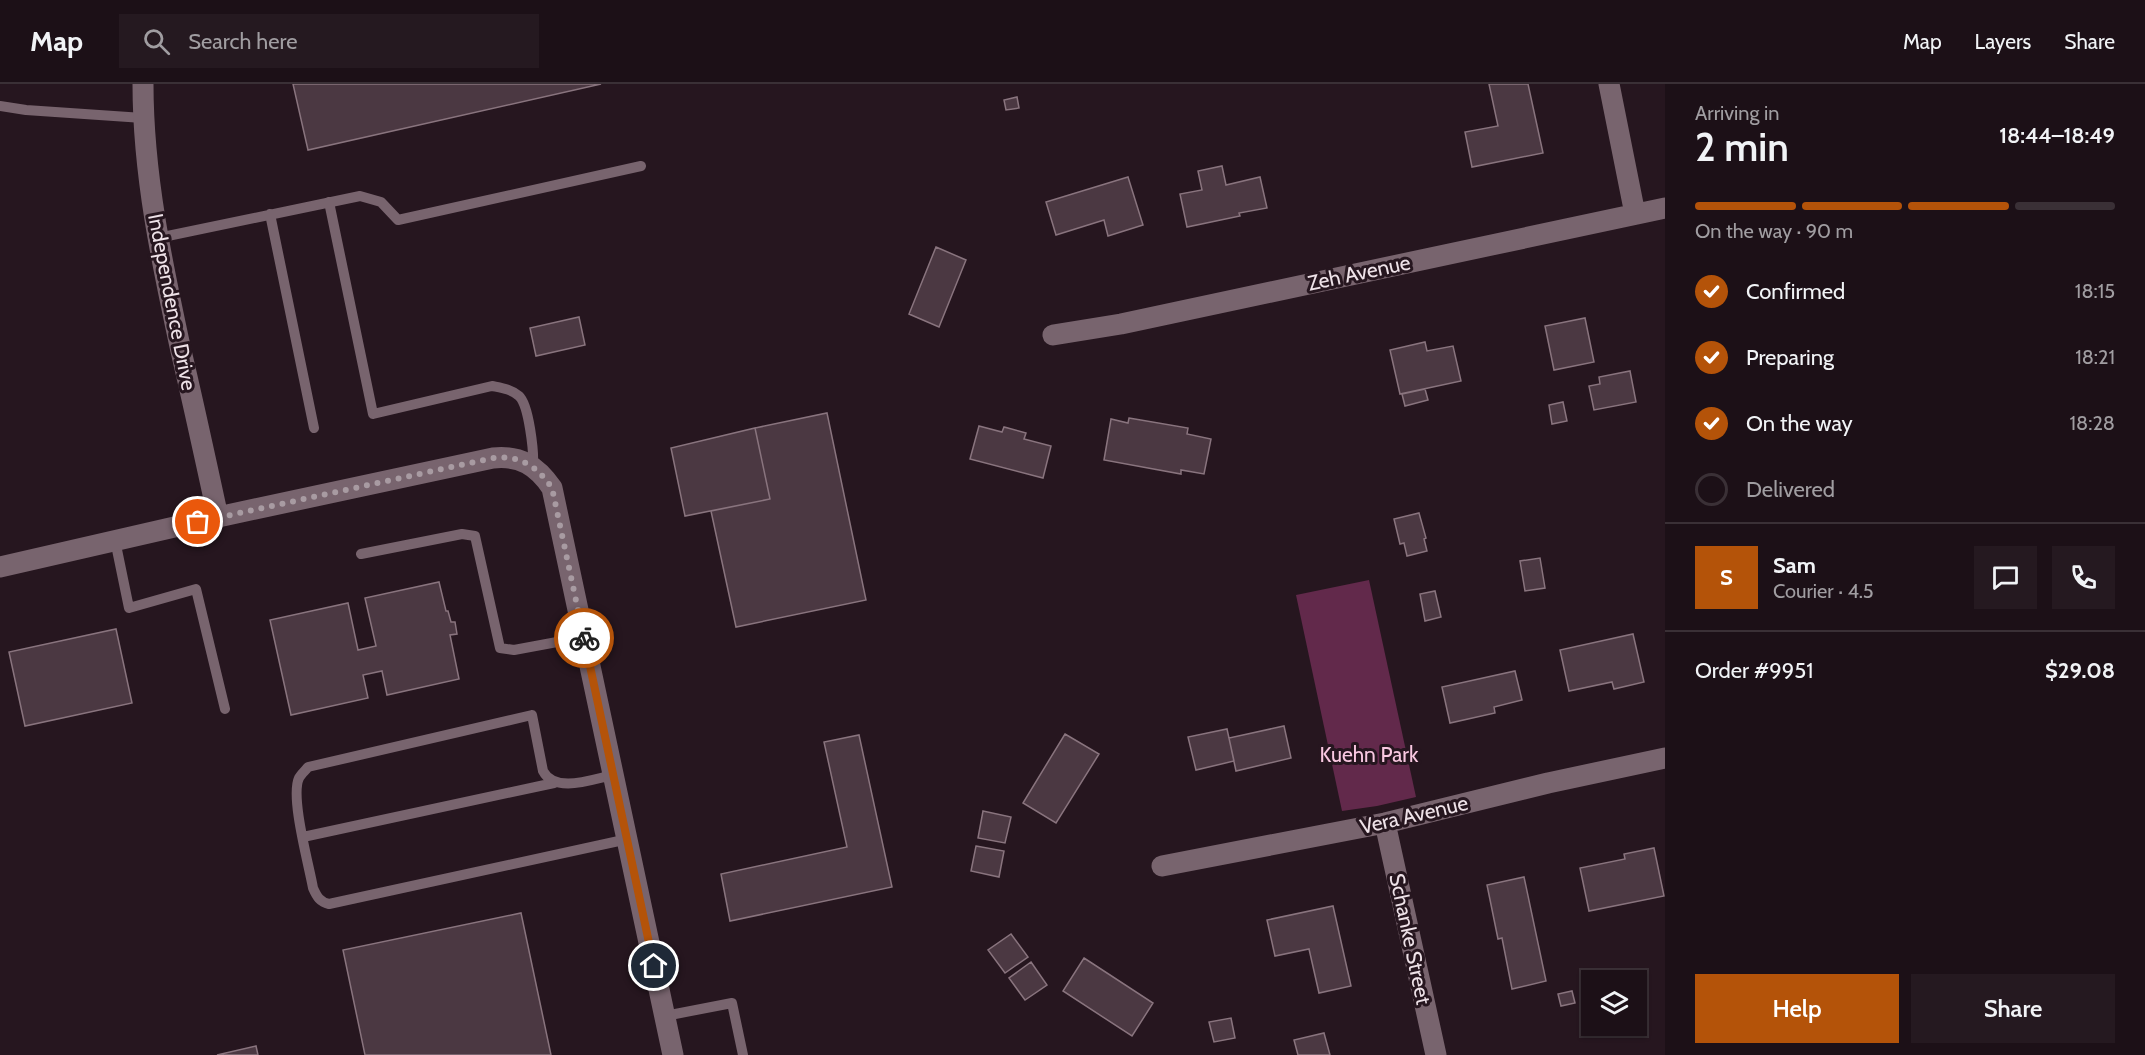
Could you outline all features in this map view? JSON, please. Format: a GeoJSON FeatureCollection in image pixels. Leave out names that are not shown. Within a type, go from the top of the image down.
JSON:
{"type":"FeatureCollection","features":[{"type":"Feature","properties":{"kind":"street","name":"Independence Drive"},"geometry":{"type":"LineString","coordinates":[[142,84],[148,179],[158,238],[218,517]]}},
{"type":"Feature","properties":{"kind":"street"},"geometry":{"type":"LineString","coordinates":[[1608,84],[1635,214]]}},
{"type":"Feature","properties":{"kind":"street","name":"Zeh Avenue"},"geometry":{"type":"LineString","coordinates":[[1053,335],[1121,324],[1665,208]]}},
{"type":"Feature","properties":{"kind":"street"},"geometry":{"type":"LineString","coordinates":[[0,567],[493,458],[520,459],[532,466],[543,474],[552,488],[674,1055]]}},
{"type":"Feature","properties":{"kind":"street","name":"Vera Avenue"},"geometry":{"type":"LineString","coordinates":[[1162,866],[1385,824],[1537,786],[1665,758]]}},
{"type":"Feature","properties":{"kind":"street","name":"Schanke Street"},"geometry":{"type":"LineString","coordinates":[[1385,824],[1436,1055]]}},
{"type":"Feature","properties":{"kind":"lane"},"geometry":{"type":"LineString","coordinates":[[0,106],[26,110],[143,118]]}},
{"type":"Feature","properties":{"kind":"lane"},"geometry":{"type":"LineString","coordinates":[[158,238],[360,196],[381,202],[398,220],[641,166]]}},
{"type":"Feature","properties":{"kind":"lane"},"geometry":{"type":"LineString","coordinates":[[329,202],[373,414],[492,386],[509,390],[521,398],[524,405],[534,450],[532,466]]}},
{"type":"Feature","properties":{"kind":"lane"},"geometry":{"type":"LineString","coordinates":[[270,214],[314,428]]}},
{"type":"Feature","properties":{"kind":"lane"},"geometry":{"type":"LineString","coordinates":[[361,554],[462,534],[475,536],[500,648],[514,651],[584,636]]}},
{"type":"Feature","properties":{"kind":"lane"},"geometry":{"type":"LineString","coordinates":[[115,540],[129,608],[196,590],[225,709]]}},
{"type":"Feature","properties":{"kind":"lane"},"geometry":{"type":"LineString","coordinates":[[554,783],[546,779],[543,771],[532,715],[308,767],[299,778],[297,792],[299,816],[313,888],[317,897],[323,903],[330,904],[627,839]]}},
{"type":"Feature","properties":{"kind":"lane"},"geometry":{"type":"LineString","coordinates":[[303,837],[554,783],[564,784],[614,775]]}},
{"type":"Feature","properties":{"kind":"lane"},"geometry":{"type":"LineString","coordinates":[[665,1016],[732,1003],[743,1055]]}},
{"type":"Feature","properties":{"kind":"green space","name":"Kuehn Park"},"geometry":{"type":"Polygon","coordinates":[[[1369,580],[1416,797],[1342,811],[1296,595],[1369,580]]]}},
{"type":"Feature","properties":{"kind":"building"},"geometry":{"type":"Polygon","coordinates":[[[293,84],[601,84],[308,150],[293,84]]]}},
{"type":"Feature","properties":{"kind":"building"},"geometry":{"type":"Polygon","coordinates":[[[1489,84],[1528,84],[1543,153],[1472,167],[1465,132],[1498,126],[1489,84]]]}},
{"type":"Feature","properties":{"kind":"building"},"geometry":{"type":"Polygon","coordinates":[[[1017,97],[1019,108],[1006,110],[1004,100],[1017,97]]]}},
{"type":"Feature","properties":{"kind":"building"},"geometry":{"type":"Polygon","coordinates":[[[1222,166],[1226,185],[1260,177],[1267,208],[1187,227],[1180,194],[1202,190],[1198,171],[1222,166]]]}},
{"type":"Feature","properties":{"kind":"building"},"geometry":{"type":"Polygon","coordinates":[[[1128,177],[1143,225],[1108,236],[1104,220],[1056,235],[1046,202],[1128,177]]]}},
{"type":"Feature","properties":{"kind":"building"},"geometry":{"type":"Polygon","coordinates":[[[936,247],[966,260],[939,327],[909,314],[936,247]]]}},
{"type":"Feature","properties":{"kind":"building"},"geometry":{"type":"Polygon","coordinates":[[[579,317],[585,345],[536,356],[530,328],[579,317]]]}},
{"type":"Feature","properties":{"kind":"building"},"geometry":{"type":"Polygon","coordinates":[[[1585,318],[1594,362],[1554,370],[1545,326],[1585,318]]]}},
{"type":"Feature","properties":{"kind":"building"},"geometry":{"type":"Polygon","coordinates":[[[1425,342],[1427,351],[1453,346],[1461,381],[1400,394],[1390,350],[1425,342]]]}},
{"type":"Feature","properties":{"kind":"building"},"geometry":{"type":"Polygon","coordinates":[[[1630,371],[1636,402],[1594,410],[1589,386],[1600,384],[1599,377],[1630,371]]]}},
{"type":"Feature","properties":{"kind":"building"},"geometry":{"type":"Polygon","coordinates":[[[1425,389],[1428,400],[1405,406],[1402,394],[1425,389]]]}},
{"type":"Feature","properties":{"kind":"building"},"geometry":{"type":"Polygon","coordinates":[[[1563,402],[1567,421],[1552,424],[1549,405],[1563,402]]]}},
{"type":"Feature","properties":{"kind":"building"},"geometry":{"type":"Polygon","coordinates":[[[827,413],[866,600],[736,627],[711,511],[770,499],[755,428],[827,413]]]}},
{"type":"Feature","properties":{"kind":"building"},"geometry":{"type":"Polygon","coordinates":[[[1129,418],[1188,428],[1187,434],[1211,439],[1204,474],[1181,470],[1181,474],[1104,460],[1111,419],[1128,423],[1129,418]]]}},
{"type":"Feature","properties":{"kind":"building"},"geometry":{"type":"Polygon","coordinates":[[[979,426],[1002,432],[1004,427],[1026,433],[1024,439],[1051,446],[1043,478],[970,459],[979,426]]]}},
{"type":"Feature","properties":{"kind":"building"},"geometry":{"type":"Polygon","coordinates":[[[755,428],[770,499],[685,516],[671,448],[755,428]]]}},
{"type":"Feature","properties":{"kind":"building"},"geometry":{"type":"Polygon","coordinates":[[[1419,513],[1427,551],[1407,556],[1404,543],[1400,544],[1394,519],[1419,513]]]}},
{"type":"Feature","properties":{"kind":"building"},"geometry":{"type":"Polygon","coordinates":[[[1540,558],[1545,588],[1525,591],[1520,561],[1540,558]]]}},
{"type":"Feature","properties":{"kind":"building"},"geometry":{"type":"Polygon","coordinates":[[[439,582],[446,611],[448,611],[451,622],[455,622],[457,634],[450,635],[459,679],[387,695],[382,671],[363,675],[368,698],[291,715],[270,620],[348,603],[358,650],[376,646],[365,598],[439,582]]]}},
{"type":"Feature","properties":{"kind":"building"},"geometry":{"type":"Polygon","coordinates":[[[1435,591],[1441,617],[1425,621],[1420,594],[1435,591]]]}},
{"type":"Feature","properties":{"kind":"building"},"geometry":{"type":"Polygon","coordinates":[[[116,629],[132,703],[25,726],[9,652],[116,629]]]}},
{"type":"Feature","properties":{"kind":"building"},"geometry":{"type":"Polygon","coordinates":[[[1633,634],[1644,682],[1614,689],[1612,682],[1569,691],[1560,650],[1633,634]]]}},
{"type":"Feature","properties":{"kind":"building"},"geometry":{"type":"Polygon","coordinates":[[[1515,671],[1522,700],[1494,707],[1495,713],[1450,723],[1442,687],[1515,671]]]}},
{"type":"Feature","properties":{"kind":"building"},"geometry":{"type":"Polygon","coordinates":[[[1284,726],[1291,758],[1236,771],[1229,738],[1284,726]]]}},
{"type":"Feature","properties":{"kind":"building"},"geometry":{"type":"Polygon","coordinates":[[[1227,729],[1234,761],[1196,770],[1188,737],[1227,729]]]}},
{"type":"Feature","properties":{"kind":"building"},"geometry":{"type":"Polygon","coordinates":[[[1065,734],[1099,754],[1056,823],[1023,803],[1065,734]]]}},
{"type":"Feature","properties":{"kind":"building"},"geometry":{"type":"Polygon","coordinates":[[[859,735],[892,887],[730,921],[721,874],[847,847],[824,742],[859,735]]]}},
{"type":"Feature","properties":{"kind":"building"},"geometry":{"type":"Polygon","coordinates":[[[983,811],[1011,817],[1005,843],[978,838],[983,811]]]}},
{"type":"Feature","properties":{"kind":"building"},"geometry":{"type":"Polygon","coordinates":[[[976,846],[1004,851],[999,877],[971,871],[976,846]]]}},
{"type":"Feature","properties":{"kind":"building"},"geometry":{"type":"Polygon","coordinates":[[[1654,848],[1664,896],[1589,911],[1580,868],[1625,859],[1624,854],[1654,848]]]}},
{"type":"Feature","properties":{"kind":"building"},"geometry":{"type":"Polygon","coordinates":[[[1524,877],[1546,981],[1512,989],[1502,938],[1498,939],[1487,885],[1524,877]]]}},
{"type":"Feature","properties":{"kind":"building"},"geometry":{"type":"Polygon","coordinates":[[[1333,906],[1351,986],[1319,993],[1309,949],[1275,956],[1267,920],[1333,906]]]}},
{"type":"Feature","properties":{"kind":"building"},"geometry":{"type":"Polygon","coordinates":[[[521,913],[551,1055],[365,1055],[343,950],[521,913]]]}},
{"type":"Feature","properties":{"kind":"building"},"geometry":{"type":"Polygon","coordinates":[[[1011,934],[1028,957],[1005,973],[988,950],[1011,934]]]}},
{"type":"Feature","properties":{"kind":"building"},"geometry":{"type":"Polygon","coordinates":[[[1084,958],[1153,1003],[1132,1036],[1063,991],[1084,958]]]}},
{"type":"Feature","properties":{"kind":"building"},"geometry":{"type":"Polygon","coordinates":[[[1031,962],[1047,985],[1025,1000],[1009,978],[1031,962]]]}},
{"type":"Feature","properties":{"kind":"building"},"geometry":{"type":"Polygon","coordinates":[[[1572,991],[1575,1003],[1561,1006],[1558,994],[1572,991]]]}},
{"type":"Feature","properties":{"kind":"building"},"geometry":{"type":"Polygon","coordinates":[[[1231,1018],[1235,1038],[1214,1042],[1209,1022],[1231,1018]]]}},
{"type":"Feature","properties":{"kind":"building"},"geometry":{"type":"Polygon","coordinates":[[[1324,1033],[1330,1055],[1298,1055],[1294,1040],[1324,1033]]]}},
{"type":"Feature","properties":{"kind":"building"},"geometry":{"type":"Polygon","coordinates":[[[256,1046],[258,1055],[217,1055],[256,1046]]]}},
{"type":"Feature","properties":{"kind":"way so far"},"geometry":{"type":"LineString","coordinates":[[198,522],[493,458],[520,459],[543,474],[552,488],[584,638]]}},
{"type":"Feature","properties":{"kind":"route"},"geometry":{"type":"LineString","coordinates":[[584,638],[654,966]]}}]}
